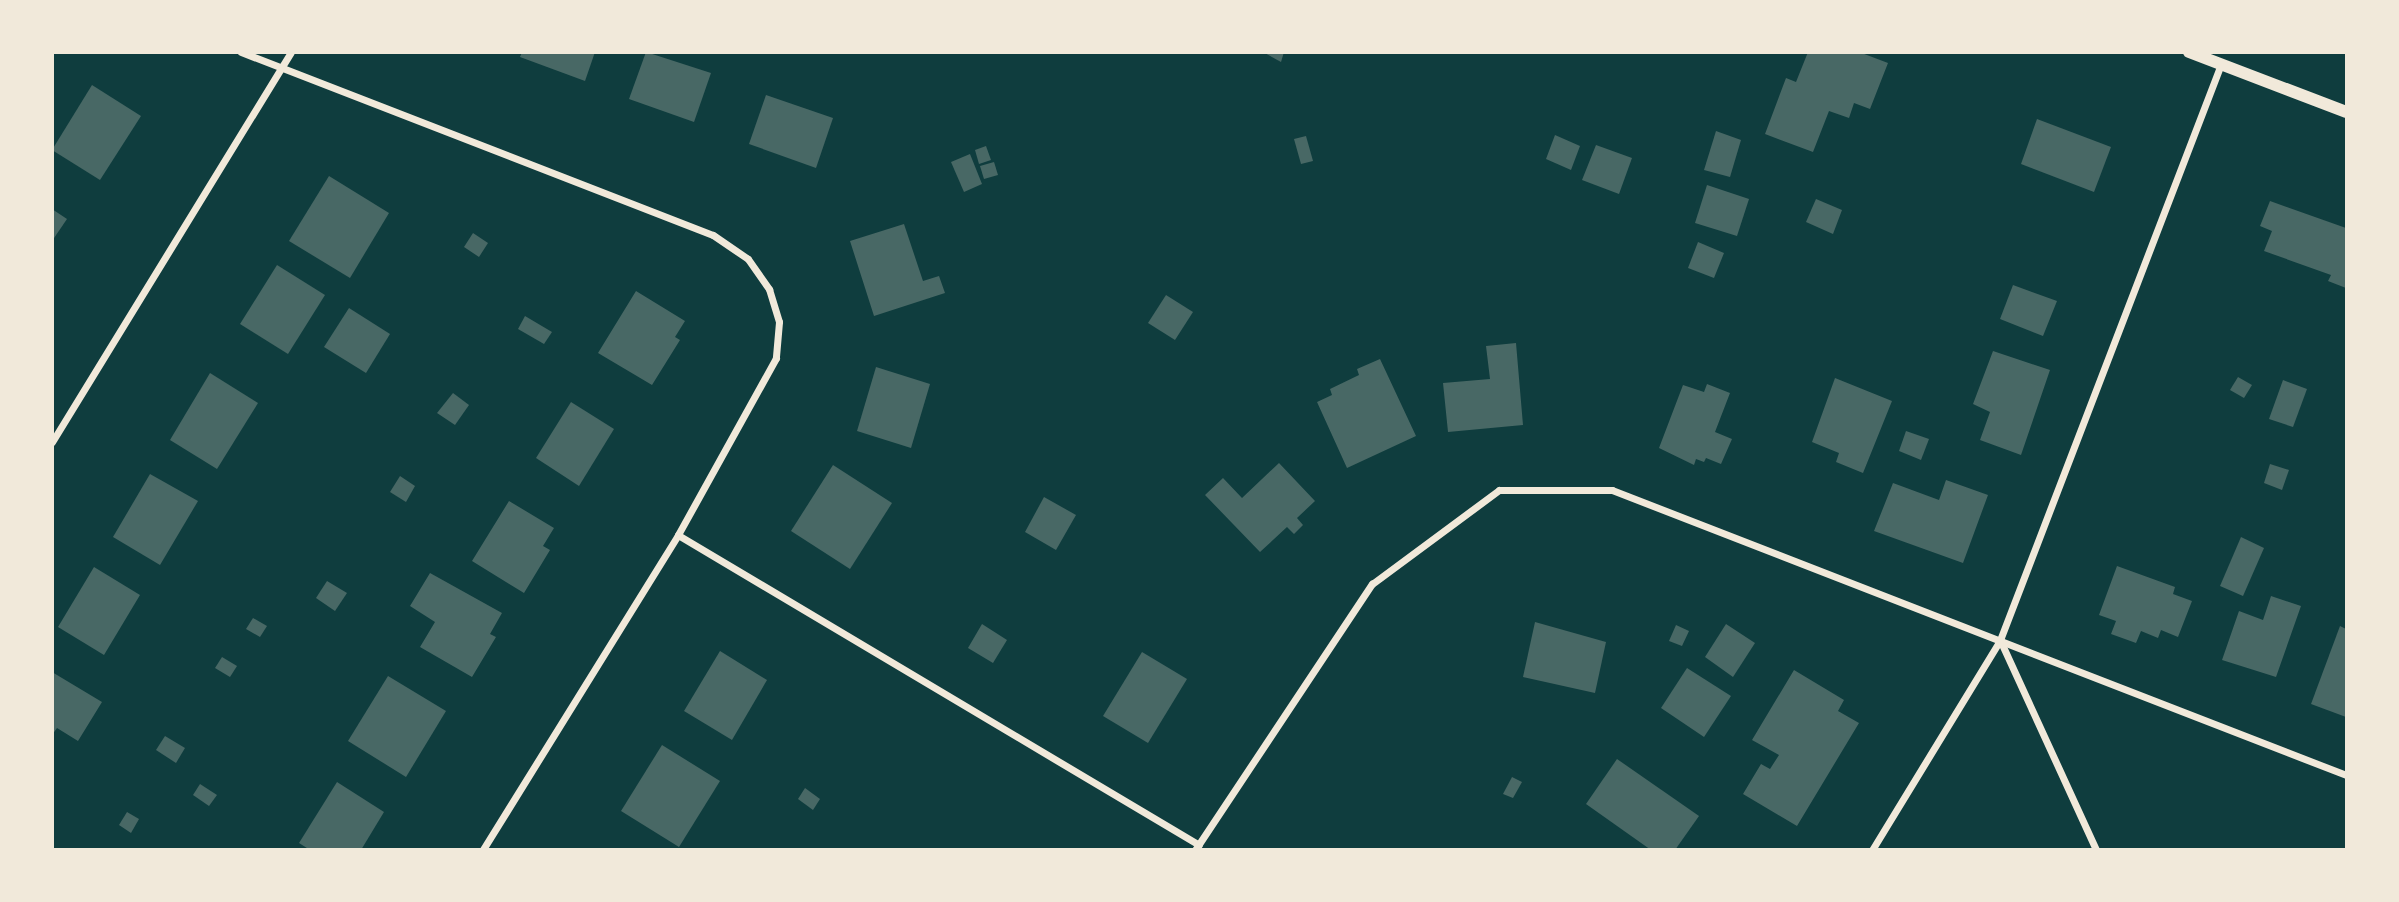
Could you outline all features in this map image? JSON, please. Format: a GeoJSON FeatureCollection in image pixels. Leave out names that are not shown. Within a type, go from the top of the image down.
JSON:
{"type":"FeatureCollection","features":[{"type":"Feature","properties":{"kind":"street"},"geometry":{"type":"LineString","coordinates":[[241,52],[713,235],[748,259],[769,289],[779,322],[776,358],[678,534],[483,849]]}},
{"type":"Feature","properties":{"kind":"street"},"geometry":{"type":"LineString","coordinates":[[52,442],[291,52]]}},
{"type":"Feature","properties":{"kind":"street"},"geometry":{"type":"LineString","coordinates":[[2189,52],[2347,112]]}},
{"type":"Feature","properties":{"kind":"street"},"geometry":{"type":"LineString","coordinates":[[1872,849],[2000,640],[2221,64]]}},
{"type":"Feature","properties":{"kind":"street"},"geometry":{"type":"LineString","coordinates":[[678,534],[1197,847],[1372,584],[1499,489],[1612,490],[2347,775]]}},
{"type":"Feature","properties":{"kind":"street"},"geometry":{"type":"LineString","coordinates":[[2000,640],[2096,849]]}},
{"type":"Feature","properties":{"kind":"building"},"geometry":{"type":"Polygon","coordinates":[[[522,52],[595,52],[585,81],[520,57],[522,52]]]}},
{"type":"Feature","properties":{"kind":"building"},"geometry":{"type":"Polygon","coordinates":[[[646,52],[711,73],[694,122],[629,99],[646,52]]]}},
{"type":"Feature","properties":{"kind":"building"},"geometry":{"type":"Polygon","coordinates":[[[1263,52],[1284,52],[1281,62],[1263,52]]]}},
{"type":"Feature","properties":{"kind":"building"},"geometry":{"type":"Polygon","coordinates":[[[1808,52],[1859,52],[1888,63],[1870,109],[1854,103],[1849,118],[1829,111],[1813,152],[1765,134],[1786,78],[1796,82],[1808,52]]]}},
{"type":"Feature","properties":{"kind":"building"},"geometry":{"type":"Polygon","coordinates":[[[92,85],[141,116],[100,180],[52,150],[92,85]]]}},
{"type":"Feature","properties":{"kind":"building"},"geometry":{"type":"Polygon","coordinates":[[[766,95],[833,118],[816,168],[749,144],[766,95]]]}},
{"type":"Feature","properties":{"kind":"building"},"geometry":{"type":"Polygon","coordinates":[[[2037,119],[2111,147],[2094,192],[2021,164],[2037,119]]]}},
{"type":"Feature","properties":{"kind":"building"},"geometry":{"type":"Polygon","coordinates":[[[1716,131],[1741,140],[1730,177],[1704,170],[1716,131]]]}},
{"type":"Feature","properties":{"kind":"building"},"geometry":{"type":"Polygon","coordinates":[[[1555,135],[1580,146],[1571,170],[1546,159],[1555,135]]]}},
{"type":"Feature","properties":{"kind":"building"},"geometry":{"type":"Polygon","coordinates":[[[1306,136],[1313,161],[1301,164],[1294,139],[1306,136]]]}},
{"type":"Feature","properties":{"kind":"building"},"geometry":{"type":"Polygon","coordinates":[[[1596,145],[1632,158],[1619,194],[1582,180],[1596,145]]]}},
{"type":"Feature","properties":{"kind":"building"},"geometry":{"type":"Polygon","coordinates":[[[986,146],[991,160],[979,164],[975,150],[986,146]]]}},
{"type":"Feature","properties":{"kind":"building"},"geometry":{"type":"Polygon","coordinates":[[[970,154],[982,184],[964,192],[951,162],[970,154]]]}},
{"type":"Feature","properties":{"kind":"building"},"geometry":{"type":"Polygon","coordinates":[[[994,162],[998,175],[984,179],[980,166],[994,162]]]}},
{"type":"Feature","properties":{"kind":"building"},"geometry":{"type":"Polygon","coordinates":[[[329,176],[389,213],[350,278],[289,241],[329,176]]]}},
{"type":"Feature","properties":{"kind":"building"},"geometry":{"type":"Polygon","coordinates":[[[1707,185],[1749,199],[1737,236],[1695,223],[1707,185]]]}},
{"type":"Feature","properties":{"kind":"building"},"geometry":{"type":"Polygon","coordinates":[[[1816,199],[1842,210],[1833,234],[1806,222],[1816,199]]]}},
{"type":"Feature","properties":{"kind":"building"},"geometry":{"type":"Polygon","coordinates":[[[2270,201],[2346,228],[2346,288],[2328,281],[2331,275],[2264,251],[2272,231],[2260,226],[2270,201]]]}},
{"type":"Feature","properties":{"kind":"building"},"geometry":{"type":"Polygon","coordinates":[[[52,209],[67,219],[52,241],[52,209]]]}},
{"type":"Feature","properties":{"kind":"building"},"geometry":{"type":"Polygon","coordinates":[[[904,224],[923,281],[939,276],[945,293],[874,316],[850,241],[904,224]]]}},
{"type":"Feature","properties":{"kind":"building"},"geometry":{"type":"Polygon","coordinates":[[[473,233],[488,243],[479,257],[464,247],[473,233]]]}},
{"type":"Feature","properties":{"kind":"building"},"geometry":{"type":"Polygon","coordinates":[[[1698,242],[1724,253],[1714,278],[1688,268],[1698,242]]]}},
{"type":"Feature","properties":{"kind":"building"},"geometry":{"type":"Polygon","coordinates":[[[277,265],[325,295],[288,354],[240,324],[277,265]]]}},
{"type":"Feature","properties":{"kind":"building"},"geometry":{"type":"Polygon","coordinates":[[[2013,285],[2057,301],[2043,336],[2000,319],[2013,285]]]}},
{"type":"Feature","properties":{"kind":"building"},"geometry":{"type":"Polygon","coordinates":[[[636,291],[685,321],[675,337],[680,340],[652,385],[598,353],[636,291]]]}},
{"type":"Feature","properties":{"kind":"building"},"geometry":{"type":"Polygon","coordinates":[[[1166,295],[1193,312],[1175,340],[1148,323],[1166,295]]]}},
{"type":"Feature","properties":{"kind":"building"},"geometry":{"type":"Polygon","coordinates":[[[349,308],[390,334],[366,373],[324,347],[349,308]]]}},
{"type":"Feature","properties":{"kind":"building"},"geometry":{"type":"Polygon","coordinates":[[[525,316],[552,332],[544,344],[518,329],[525,316]]]}},
{"type":"Feature","properties":{"kind":"building"},"geometry":{"type":"Polygon","coordinates":[[[1516,343],[1523,425],[1448,432],[1443,383],[1490,379],[1486,346],[1516,343]]]}},
{"type":"Feature","properties":{"kind":"building"},"geometry":{"type":"Polygon","coordinates":[[[1993,351],[2050,370],[2021,455],[1980,440],[1990,412],[1973,404],[1993,351]]]}},
{"type":"Feature","properties":{"kind":"building"},"geometry":{"type":"Polygon","coordinates":[[[1380,359],[1416,436],[1347,468],[1317,402],[1332,395],[1330,389],[1359,375],[1357,369],[1380,359]]]}},
{"type":"Feature","properties":{"kind":"building"},"geometry":{"type":"Polygon","coordinates":[[[876,367],[930,384],[911,448],[857,431],[876,367]]]}},
{"type":"Feature","properties":{"kind":"building"},"geometry":{"type":"Polygon","coordinates":[[[210,373],[258,403],[217,469],[170,440],[210,373]]]}},
{"type":"Feature","properties":{"kind":"building"},"geometry":{"type":"Polygon","coordinates":[[[2238,377],[2252,385],[2244,398],[2230,390],[2238,377]]]}},
{"type":"Feature","properties":{"kind":"building"},"geometry":{"type":"Polygon","coordinates":[[[1835,378],[1892,401],[1863,473],[1836,462],[1839,453],[1812,442],[1835,378]]]}},
{"type":"Feature","properties":{"kind":"building"},"geometry":{"type":"Polygon","coordinates":[[[2283,380],[2307,389],[2293,427],[2269,419],[2283,380]]]}},
{"type":"Feature","properties":{"kind":"building"},"geometry":{"type":"Polygon","coordinates":[[[1707,384],[1730,393],[1715,432],[1732,439],[1721,464],[1706,458],[1704,462],[1696,459],[1694,465],[1659,448],[1683,385],[1704,392],[1707,384]]]}},
{"type":"Feature","properties":{"kind":"building"},"geometry":{"type":"Polygon","coordinates":[[[453,393],[469,405],[455,425],[437,413],[453,393]]]}},
{"type":"Feature","properties":{"kind":"building"},"geometry":{"type":"Polygon","coordinates":[[[571,402],[614,429],[579,486],[536,458],[571,402]]]}},
{"type":"Feature","properties":{"kind":"building"},"geometry":{"type":"Polygon","coordinates":[[[1906,431],[1929,439],[1921,460],[1899,451],[1906,431]]]}},
{"type":"Feature","properties":{"kind":"building"},"geometry":{"type":"Polygon","coordinates":[[[1279,463],[1315,501],[1297,518],[1303,525],[1294,534],[1287,527],[1260,552],[1205,495],[1223,478],[1242,498],[1279,463]]]}},
{"type":"Feature","properties":{"kind":"building"},"geometry":{"type":"Polygon","coordinates":[[[2270,464],[2289,470],[2282,490],[2264,483],[2270,464]]]}},
{"type":"Feature","properties":{"kind":"building"},"geometry":{"type":"Polygon","coordinates":[[[833,465],[892,503],[850,569],[791,531],[833,465]]]}},
{"type":"Feature","properties":{"kind":"building"},"geometry":{"type":"Polygon","coordinates":[[[150,474],[198,501],[160,565],[113,537],[150,474]]]}},
{"type":"Feature","properties":{"kind":"building"},"geometry":{"type":"Polygon","coordinates":[[[400,476],[415,486],[406,502],[390,492],[400,476]]]}},
{"type":"Feature","properties":{"kind":"building"},"geometry":{"type":"Polygon","coordinates":[[[1946,480],[1988,495],[1963,563],[1874,531],[1893,483],[1939,500],[1946,480]]]}},
{"type":"Feature","properties":{"kind":"building"},"geometry":{"type":"Polygon","coordinates":[[[1044,497],[1076,515],[1056,550],[1025,532],[1044,497]]]}},
{"type":"Feature","properties":{"kind":"building"},"geometry":{"type":"Polygon","coordinates":[[[509,501],[554,528],[543,546],[550,550],[524,593],[472,561],[509,501]]]}},
{"type":"Feature","properties":{"kind":"building"},"geometry":{"type":"Polygon","coordinates":[[[2241,537],[2264,548],[2243,596],[2220,586],[2241,537]]]}},
{"type":"Feature","properties":{"kind":"building"},"geometry":{"type":"Polygon","coordinates":[[[2117,566],[2175,587],[2173,594],[2192,601],[2178,637],[2161,630],[2158,638],[2141,631],[2136,643],[2111,634],[2116,621],[2099,615],[2117,566]]]}},
{"type":"Feature","properties":{"kind":"building"},"geometry":{"type":"Polygon","coordinates":[[[94,567],[140,595],[104,655],[58,627],[94,567]]]}},
{"type":"Feature","properties":{"kind":"building"},"geometry":{"type":"Polygon","coordinates":[[[430,573],[502,613],[490,634],[496,637],[472,677],[420,647],[435,622],[410,606],[430,573]]]}},
{"type":"Feature","properties":{"kind":"building"},"geometry":{"type":"Polygon","coordinates":[[[327,581],[347,593],[335,611],[316,598],[327,581]]]}},
{"type":"Feature","properties":{"kind":"building"},"geometry":{"type":"Polygon","coordinates":[[[2271,596],[2301,606],[2276,677],[2222,660],[2239,611],[2263,620],[2271,596]]]}},
{"type":"Feature","properties":{"kind":"building"},"geometry":{"type":"Polygon","coordinates":[[[253,618],[267,626],[260,637],[246,629],[253,618]]]}},
{"type":"Feature","properties":{"kind":"building"},"geometry":{"type":"Polygon","coordinates":[[[1535,622],[1606,642],[1595,693],[1523,677],[1535,622]]]}},
{"type":"Feature","properties":{"kind":"building"},"geometry":{"type":"Polygon","coordinates":[[[982,624],[1007,640],[993,663],[968,648],[982,624]]]}},
{"type":"Feature","properties":{"kind":"building"},"geometry":{"type":"Polygon","coordinates":[[[1726,624],[1755,643],[1733,677],[1705,657],[1726,624]]]}},
{"type":"Feature","properties":{"kind":"building"},"geometry":{"type":"Polygon","coordinates":[[[1676,625],[1689,631],[1682,646],[1669,641],[1676,625]]]}},
{"type":"Feature","properties":{"kind":"building"},"geometry":{"type":"Polygon","coordinates":[[[2340,626],[2346,629],[2346,717],[2311,704],[2340,626]]]}},
{"type":"Feature","properties":{"kind":"building"},"geometry":{"type":"Polygon","coordinates":[[[720,651],[767,680],[732,740],[684,711],[720,651]]]}},
{"type":"Feature","properties":{"kind":"building"},"geometry":{"type":"Polygon","coordinates":[[[1142,652],[1187,679],[1148,743],[1103,716],[1142,652]]]}},
{"type":"Feature","properties":{"kind":"building"},"geometry":{"type":"Polygon","coordinates":[[[222,657],[237,666],[230,677],[215,668],[222,657]]]}},
{"type":"Feature","properties":{"kind":"building"},"geometry":{"type":"Polygon","coordinates":[[[1687,668],[1731,696],[1704,737],[1661,708],[1687,668]]]}},
{"type":"Feature","properties":{"kind":"building"},"geometry":{"type":"Polygon","coordinates":[[[1794,670],[1844,700],[1838,711],[1859,723],[1797,826],[1743,794],[1761,764],[1770,769],[1779,755],[1752,740],[1794,670]]]}},
{"type":"Feature","properties":{"kind":"building"},"geometry":{"type":"Polygon","coordinates":[[[52,672],[102,702],[78,741],[57,728],[52,735],[52,672]]]}},
{"type":"Feature","properties":{"kind":"building"},"geometry":{"type":"Polygon","coordinates":[[[388,676],[446,711],[406,777],[348,741],[388,676]]]}},
{"type":"Feature","properties":{"kind":"building"},"geometry":{"type":"Polygon","coordinates":[[[165,736],[185,748],[176,763],[156,750],[165,736]]]}},
{"type":"Feature","properties":{"kind":"building"},"geometry":{"type":"Polygon","coordinates":[[[662,745],[720,781],[679,847],[621,811],[662,745]]]}},
{"type":"Feature","properties":{"kind":"building"},"geometry":{"type":"Polygon","coordinates":[[[1617,759],[1699,816],[1675,850],[1651,850],[1586,804],[1617,759]]]}},
{"type":"Feature","properties":{"kind":"building"},"geometry":{"type":"Polygon","coordinates":[[[1512,777],[1522,782],[1513,798],[1503,794],[1512,777]]]}},
{"type":"Feature","properties":{"kind":"building"},"geometry":{"type":"Polygon","coordinates":[[[337,782],[384,812],[361,850],[310,850],[299,843],[337,782]]]}},
{"type":"Feature","properties":{"kind":"building"},"geometry":{"type":"Polygon","coordinates":[[[200,784],[217,795],[209,806],[193,795],[200,784]]]}},
{"type":"Feature","properties":{"kind":"building"},"geometry":{"type":"Polygon","coordinates":[[[805,788],[820,799],[813,810],[798,799],[805,788]]]}},
{"type":"Feature","properties":{"kind":"building"},"geometry":{"type":"Polygon","coordinates":[[[127,812],[139,819],[131,833],[119,825],[127,812]]]}}]}
